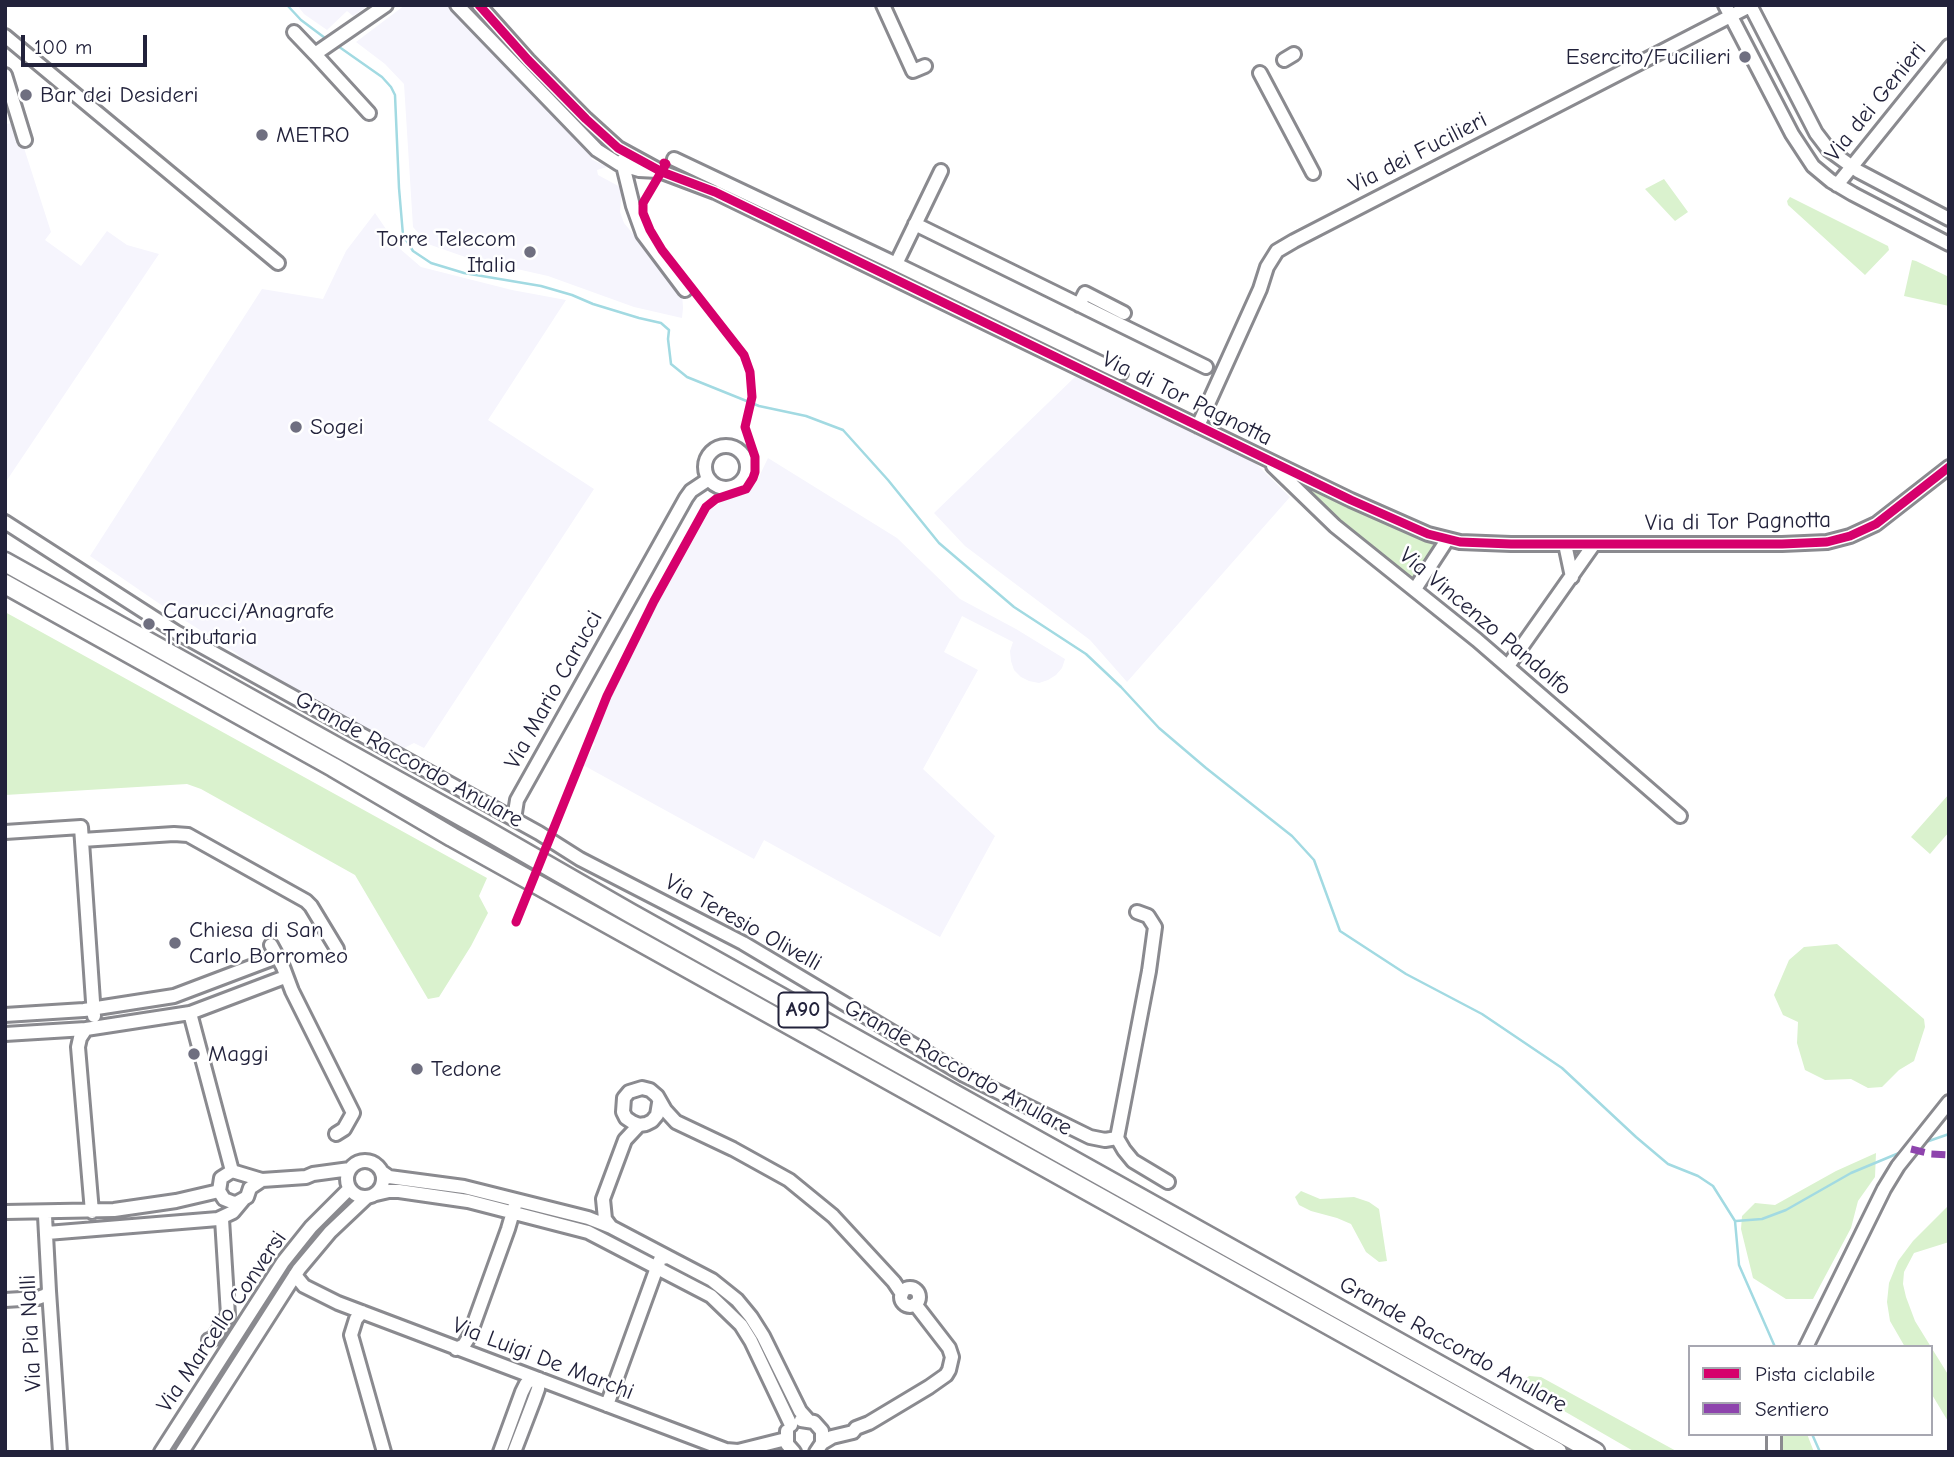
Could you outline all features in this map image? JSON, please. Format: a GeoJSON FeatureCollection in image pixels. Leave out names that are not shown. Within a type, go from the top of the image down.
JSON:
{"type":"FeatureCollection","features":[{"type":"Feature","properties":{"kind":"highway","name":"Grande Raccordo Anulare"},"geometry":{"type":"LineString","coordinates":[[8,563],[1595,1452]]}},
{"type":"Feature","properties":{"kind":"highway","name":"Grande Raccordo Anulare"},"geometry":{"type":"LineString","coordinates":[[5,584],[322,761],[452,837],[1557,1452]]}},
{"type":"Feature","properties":{"kind":"street"},"geometry":{"type":"LineString","coordinates":[[315,54],[386,5]]}},
{"type":"Feature","properties":{"kind":"street","name":"Via di Tor Pagnotta"},"geometry":{"type":"LineString","coordinates":[[457,5],[597,150],[623,165],[662,172]]}},
{"type":"Feature","properties":{"kind":"street","name":"Via di Tor Pagnotta"},"geometry":{"type":"LineString","coordinates":[[479,5],[556,89],[618,148],[662,172],[715,192],[1402,524],[1428,534],[1447,540],[1486,544],[1819,543],[1836,541],[1866,530],[1947,473]]}},
{"type":"Feature","properties":{"kind":"street"},"geometry":{"type":"LineString","coordinates":[[883,5],[913,71],[925,66]]}},
{"type":"Feature","properties":{"kind":"street"},"geometry":{"type":"LineString","coordinates":[[1750,6],[1819,137],[1833,154],[1850,166],[1949,219]]}},
{"type":"Feature","properties":{"kind":"street","name":"Via dei Fucilieri"},"geometry":{"type":"LineString","coordinates":[[1198,426],[1260,289],[1267,267],[1277,251],[1728,11],[1750,6]]}},
{"type":"Feature","properties":{"kind":"street"},"geometry":{"type":"LineString","coordinates":[[1728,11],[1806,157],[1820,172],[1837,185],[1949,244]]}},
{"type":"Feature","properties":{"kind":"street"},"geometry":{"type":"LineString","coordinates":[[294,32],[369,113]]}},
{"type":"Feature","properties":{"kind":"street"},"geometry":{"type":"LineString","coordinates":[[5,36],[278,263]]}},
{"type":"Feature","properties":{"kind":"street","name":"Via dei Genieri"},"geometry":{"type":"LineString","coordinates":[[1837,185],[1949,46]]}},
{"type":"Feature","properties":{"kind":"street"},"geometry":{"type":"LineString","coordinates":[[1260,73],[1313,173]]}},
{"type":"Feature","properties":{"kind":"street"},"geometry":{"type":"LineString","coordinates":[[5,75],[25,140]]}},
{"type":"Feature","properties":{"kind":"street"},"geometry":{"type":"LineString","coordinates":[[618,148],[643,234],[685,290]]}},
{"type":"Feature","properties":{"kind":"street"},"geometry":{"type":"LineString","coordinates":[[674,159],[1121,373]]}},
{"type":"Feature","properties":{"kind":"street"},"geometry":{"type":"LineString","coordinates":[[896,264],[940,171]]}},
{"type":"Feature","properties":{"kind":"street"},"geometry":{"type":"LineString","coordinates":[[915,224],[1206,367]]}},
{"type":"Feature","properties":{"kind":"street"},"geometry":{"type":"LineString","coordinates":[[1079,305],[1085,293],[1124,313]]}},
{"type":"Feature","properties":{"kind":"street","name":"Via Vincenzo Pandolfo"},"geometry":{"type":"LineString","coordinates":[[1266,458],[1335,526],[1508,666],[1680,816]]}},
{"type":"Feature","properties":{"kind":"street","name":"Via Mario Carucci"},"geometry":{"type":"LineString","coordinates":[[514,819],[517,800],[683,504],[691,491],[709,479]]}},
{"type":"Feature","properties":{"kind":"street"},"geometry":{"type":"LineString","coordinates":[[5,522],[176,632],[514,819]]}},
{"type":"Feature","properties":{"kind":"street"},"geometry":{"type":"LineString","coordinates":[[1415,589],[1447,540]]}},
{"type":"Feature","properties":{"kind":"street"},"geometry":{"type":"LineString","coordinates":[[1565,544],[1572,577]]}},
{"type":"Feature","properties":{"kind":"street"},"geometry":{"type":"LineString","coordinates":[[1508,666],[1594,544]]}},
{"type":"Feature","properties":{"kind":"street","name":"Via Teresio Olivelli"},"geometry":{"type":"LineString","coordinates":[[514,819],[580,859],[743,943],[964,1075],[1090,1137],[1105,1140],[1117,1138]]}},
{"type":"Feature","properties":{"kind":"street"},"geometry":{"type":"LineString","coordinates":[[5,832],[188,835],[306,901],[337,949]]}},
{"type":"Feature","properties":{"kind":"street"},"geometry":{"type":"LineString","coordinates":[[82,834],[93,1009],[94,1018],[100,1027]]}},
{"type":"Feature","properties":{"kind":"street"},"geometry":{"type":"LineString","coordinates":[[1137,912],[1148,916],[1155,927],[1117,1138],[1133,1161],[1168,1182]]}},
{"type":"Feature","properties":{"kind":"street"},"geometry":{"type":"LineString","coordinates":[[5,1015],[93,1009],[181,994],[274,951],[353,1113],[344,1129],[336,1134]]}},
{"type":"Feature","properties":{"kind":"street"},"geometry":{"type":"LineString","coordinates":[[5,1034],[80,1030],[190,1013],[285,977]]}},
{"type":"Feature","properties":{"kind":"street"},"geometry":{"type":"LineString","coordinates":[[73,1011],[80,1030],[78,1047],[92,1212]]}},
{"type":"Feature","properties":{"kind":"street"},"geometry":{"type":"LineString","coordinates":[[190,1013],[232,1171]]}},
{"type":"Feature","properties":{"kind":"street"},"geometry":{"type":"LineString","coordinates":[[578,1215],[595,1208],[603,1199],[625,1140],[626,1118],[622,1105],[624,1098],[635,1089],[650,1090],[677,1122]]}},
{"type":"Feature","properties":{"kind":"street"},"geometry":{"type":"LineString","coordinates":[[1807,1345],[1891,1178],[1949,1102]]}},
{"type":"Feature","properties":{"kind":"street"},"geometry":{"type":"LineString","coordinates":[[625,1140],[657,1115],[660,1103]]}},
{"type":"Feature","properties":{"kind":"street"},"geometry":{"type":"LineString","coordinates":[[626,1118],[646,1123],[662,1119],[677,1122],[789,1180],[833,1216],[904,1292],[901,1298],[904,1303],[909,1306],[915,1304],[950,1348],[952,1363],[949,1370],[941,1379],[918,1394],[856,1428],[834,1431],[802,1419],[791,1424],[786,1434],[790,1448]]}},
{"type":"Feature","properties":{"kind":"street"},"geometry":{"type":"LineString","coordinates":[[348,1187],[347,1174],[350,1169],[358,1162],[369,1161],[389,1177],[464,1187],[578,1215],[611,1227],[712,1280],[737,1300],[763,1335],[800,1411],[822,1431],[819,1447]]}},
{"type":"Feature","properties":{"kind":"street"},"geometry":{"type":"LineString","coordinates":[[308,1177],[350,1169]]}},
{"type":"Feature","properties":{"kind":"street"},"geometry":{"type":"LineString","coordinates":[[47,1233],[222,1219],[233,1212],[249,1193],[248,1182],[240,1172],[232,1171],[221,1178],[219,1191],[224,1199],[233,1203],[243,1200]]}},
{"type":"Feature","properties":{"kind":"street"},"geometry":{"type":"LineString","coordinates":[[372,1196],[383,1184],[382,1172]]}},
{"type":"Feature","properties":{"kind":"street"},"geometry":{"type":"LineString","coordinates":[[248,1182],[308,1177],[331,1180],[348,1187],[356,1195],[372,1196],[399,1191],[468,1201],[588,1232],[711,1296],[741,1325],[791,1424]]}},
{"type":"Feature","properties":{"kind":"street","name":"Via Marcello Conversi"},"geometry":{"type":"LineString","coordinates":[[161,1452],[283,1262],[348,1187]]}},
{"type":"Feature","properties":{"kind":"street"},"geometry":{"type":"LineString","coordinates":[[5,1212],[92,1212],[138,1207],[219,1191]]}},
{"type":"Feature","properties":{"kind":"street","name":"Via Marcello Conversi"},"geometry":{"type":"LineString","coordinates":[[181,1452],[295,1275],[324,1239],[372,1196]]}},
{"type":"Feature","properties":{"kind":"street"},"geometry":{"type":"LineString","coordinates":[[603,1199],[605,1219],[611,1227]]}},
{"type":"Feature","properties":{"kind":"street"},"geometry":{"type":"LineString","coordinates":[[456,1349],[464,1345],[469,1336],[512,1212],[515,1205],[521,1201]]}},
{"type":"Feature","properties":{"kind":"street","name":"Via Pia Nalli"},"geometry":{"type":"LineString","coordinates":[[48,1212],[49,1291],[60,1452]]}},
{"type":"Feature","properties":{"kind":"street"},"geometry":{"type":"LineString","coordinates":[[209,1340],[213,1339],[228,1315],[222,1219]]}},
{"type":"Feature","properties":{"kind":"street"},"geometry":{"type":"LineString","coordinates":[[607,1405],[661,1258],[668,1257]]}},
{"type":"Feature","properties":{"kind":"street","name":"Via Luigi De Marchi"},"geometry":{"type":"LineString","coordinates":[[295,1275],[304,1286],[322,1297],[726,1450],[790,1448]]}},
{"type":"Feature","properties":{"kind":"street"},"geometry":{"type":"LineString","coordinates":[[5,1300],[38,1298],[49,1291]]}},
{"type":"Feature","properties":{"kind":"street"},"geometry":{"type":"LineString","coordinates":[[362,1312],[352,1327],[351,1335],[385,1452]]}},
{"type":"Feature","properties":{"kind":"street"},"geometry":{"type":"LineString","coordinates":[[508,1450],[538,1389],[536,1378]]}},
{"type":"Feature","properties":{"kind":"street"},"geometry":{"type":"LineString","coordinates":[[819,1447],[832,1437],[853,1432],[856,1428]]}},
{"type":"Feature","properties":{"kind":"shaded area"},"geometry":{"type":"Polygon","coordinates":[[[297,5],[369,5],[353,16],[347,11],[327,30],[304,14],[297,5]]]}},
{"type":"Feature","properties":{"kind":"shaded area"},"geometry":{"type":"Polygon","coordinates":[[[405,5],[452,5],[593,155],[591,159],[607,167],[597,170],[598,175],[622,188],[620,212],[624,223],[682,293],[682,318],[634,307],[548,276],[468,258],[428,244],[413,227],[404,84],[385,64],[356,42],[405,5]]]}},
{"type":"Feature","properties":{"kind":"shaded area"},"geometry":{"type":"Polygon","coordinates":[[[16,123],[51,232],[45,240],[81,266],[107,231],[127,245],[159,254],[5,483],[5,124],[16,123]]]}},
{"type":"Feature","properties":{"kind":"shaded area","name":"Sogei"},"geometry":{"type":"Polygon","coordinates":[[[375,213],[399,248],[421,267],[512,290],[566,300],[488,420],[594,489],[424,748],[414,743],[402,749],[243,659],[90,556],[262,289],[323,299],[346,251],[375,213]]]}},
{"type":"Feature","properties":{"kind":"shaded area"},"geometry":{"type":"Polygon","coordinates":[[[1076,376],[1250,458],[1290,497],[1127,682],[1090,640],[965,546],[934,513],[1076,376]]]}},
{"type":"Feature","properties":{"kind":"shaded area"},"geometry":{"type":"Polygon","coordinates":[[[768,458],[897,538],[960,599],[1065,659],[1062,668],[1048,680],[1039,683],[1029,681],[1014,670],[1010,651],[1013,642],[962,616],[944,652],[978,670],[923,769],[995,836],[940,937],[764,840],[754,859],[583,765],[595,744],[589,739],[621,669],[710,510],[726,499],[751,489],[768,458]]]}},
{"type":"Feature","properties":{"kind":"green space"},"geometry":{"type":"Polygon","coordinates":[[[1664,179],[1688,212],[1675,221],[1645,189],[1664,179]]]}},
{"type":"Feature","properties":{"kind":"green space"},"geometry":{"type":"Polygon","coordinates":[[[1790,197],[1888,246],[1889,250],[1865,275],[1788,205],[1790,197]]]}},
{"type":"Feature","properties":{"kind":"green space"},"geometry":{"type":"Polygon","coordinates":[[[1912,260],[1949,277],[1949,306],[1904,296],[1912,260]]]}},
{"type":"Feature","properties":{"kind":"green space"},"geometry":{"type":"Polygon","coordinates":[[[1306,483],[1425,539],[1433,544],[1432,553],[1415,577],[1409,580],[1303,487],[1306,483]]]}},
{"type":"Feature","properties":{"kind":"green space"},"geometry":{"type":"Polygon","coordinates":[[[5,612],[487,878],[479,896],[488,913],[439,997],[428,999],[355,875],[201,789],[187,784],[5,795],[5,612]]]}},
{"type":"Feature","properties":{"kind":"green space"},"geometry":{"type":"Polygon","coordinates":[[[1949,794],[1949,832],[1930,854],[1911,837],[1949,794]]]}},
{"type":"Feature","properties":{"kind":"green space"},"geometry":{"type":"Polygon","coordinates":[[[1837,944],[1924,1019],[1925,1027],[1914,1061],[1899,1070],[1882,1087],[1868,1088],[1851,1079],[1825,1080],[1805,1070],[1797,1043],[1798,1022],[1783,1015],[1774,995],[1789,960],[1804,947],[1837,944]]]}},
{"type":"Feature","properties":{"kind":"green space"},"geometry":{"type":"Polygon","coordinates":[[[1876,1153],[1875,1177],[1858,1201],[1851,1228],[1813,1299],[1786,1299],[1753,1278],[1741,1229],[1742,1216],[1755,1203],[1775,1205],[1836,1171],[1876,1153]]]}},
{"type":"Feature","properties":{"kind":"green space"},"geometry":{"type":"Polygon","coordinates":[[[1301,1191],[1320,1199],[1354,1197],[1379,1209],[1387,1261],[1379,1262],[1366,1252],[1351,1224],[1299,1205],[1295,1197],[1301,1191]]]}},
{"type":"Feature","properties":{"kind":"green space"},"geometry":{"type":"Polygon","coordinates":[[[1949,1205],[1949,1242],[1914,1253],[1904,1272],[1906,1297],[1915,1321],[1930,1345],[1904,1345],[1890,1321],[1887,1302],[1889,1283],[1898,1261],[1913,1241],[1949,1205]]]}},
{"type":"Feature","properties":{"kind":"green space"},"geometry":{"type":"Polygon","coordinates":[[[1933,1350],[1949,1376],[1949,1423],[1933,1396],[1933,1350]]]}},
{"type":"Feature","properties":{"kind":"green space"},"geometry":{"type":"Polygon","coordinates":[[[1529,1376],[1541,1377],[1678,1452],[1635,1452],[1519,1385],[1529,1376]]]}},
{"type":"Feature","properties":{"kind":"green space"},"geometry":{"type":"Polygon","coordinates":[[[1780,1436],[1808,1436],[1814,1452],[1781,1452],[1780,1436]]]}},
{"type":"Feature","properties":{"kind":"waterway"},"geometry":{"type":"LineString","coordinates":[[287,5],[301,20],[329,41]]}},
{"type":"Feature","properties":{"kind":"waterway"},"geometry":{"type":"LineString","coordinates":[[335,44],[382,77],[395,95],[403,235],[413,251],[431,263],[464,273],[541,286],[661,323],[669,330],[671,364],[687,377],[759,406],[806,416],[843,430],[939,543],[1014,607],[1086,654],[1159,728],[1292,836],[1314,860],[1340,931],[1406,974],[1482,1014],[1562,1068],[1668,1164],[1698,1176],[1713,1186],[1735,1221],[1739,1265],[1774,1345]]}},
{"type":"Feature","properties":{"kind":"waterway"},"geometry":{"type":"LineString","coordinates":[[1923,1143],[1949,1134]]}},
{"type":"Feature","properties":{"kind":"waterway"},"geometry":{"type":"LineString","coordinates":[[1736,1221],[1762,1219],[1786,1210],[1851,1173],[1899,1153]]}},
{"type":"Feature","properties":{"kind":"waterway"},"geometry":{"type":"LineString","coordinates":[[1813,1436],[1820,1452]]}},
{"type":"Feature","properties":{"kind":"marked path"},"geometry":{"type":"LineString","coordinates":[[1911,1149],[1949,1155]]}},
{"type":"Feature","properties":{"kind":"cycle path"},"geometry":{"type":"LineString","coordinates":[[479,5],[528,60],[618,148],[662,172],[715,192],[1351,500],[1428,534],[1460,542],[1511,544],[1827,542],[1850,536],[1876,524],[1949,467]]}},
{"type":"Feature","properties":{"kind":"cycle path"},"geometry":{"type":"LineString","coordinates":[[516,922],[607,696],[654,601],[706,507],[716,499],[746,489],[755,472],[755,457],[745,427],[752,397],[750,372],[744,355],[662,250],[643,213],[643,203],[666,164],[664,163]]}},
{"type":"Feature","properties":{"kind":"place","name":"Esercito/Fucilieri"},"geometry":{"type":"Point","coordinates":[1745,57]}},
{"type":"Feature","properties":{"kind":"place","name":"Bar dei Desideri"},"geometry":{"type":"Point","coordinates":[26,95]}},
{"type":"Feature","properties":{"kind":"place","name":"METRO"},"geometry":{"type":"Point","coordinates":[262,135]}},
{"type":"Feature","properties":{"kind":"place","name":"Torre Telecom Italia"},"geometry":{"type":"Point","coordinates":[530,252]}},
{"type":"Feature","properties":{"kind":"place","name":"Sogei"},"geometry":{"type":"Point","coordinates":[296,427]}},
{"type":"Feature","properties":{"kind":"place","name":"Carucci/Anagrafe Tributaria"},"geometry":{"type":"Point","coordinates":[149,624]}},
{"type":"Feature","properties":{"kind":"place","name":"Chiesa di San Carlo Borromeo"},"geometry":{"type":"Point","coordinates":[175,943]}},
{"type":"Feature","properties":{"kind":"place","name":"Maggi"},"geometry":{"type":"Point","coordinates":[194,1054]}},
{"type":"Feature","properties":{"kind":"place","name":"Tedone"},"geometry":{"type":"Point","coordinates":[417,1069]}}]}
